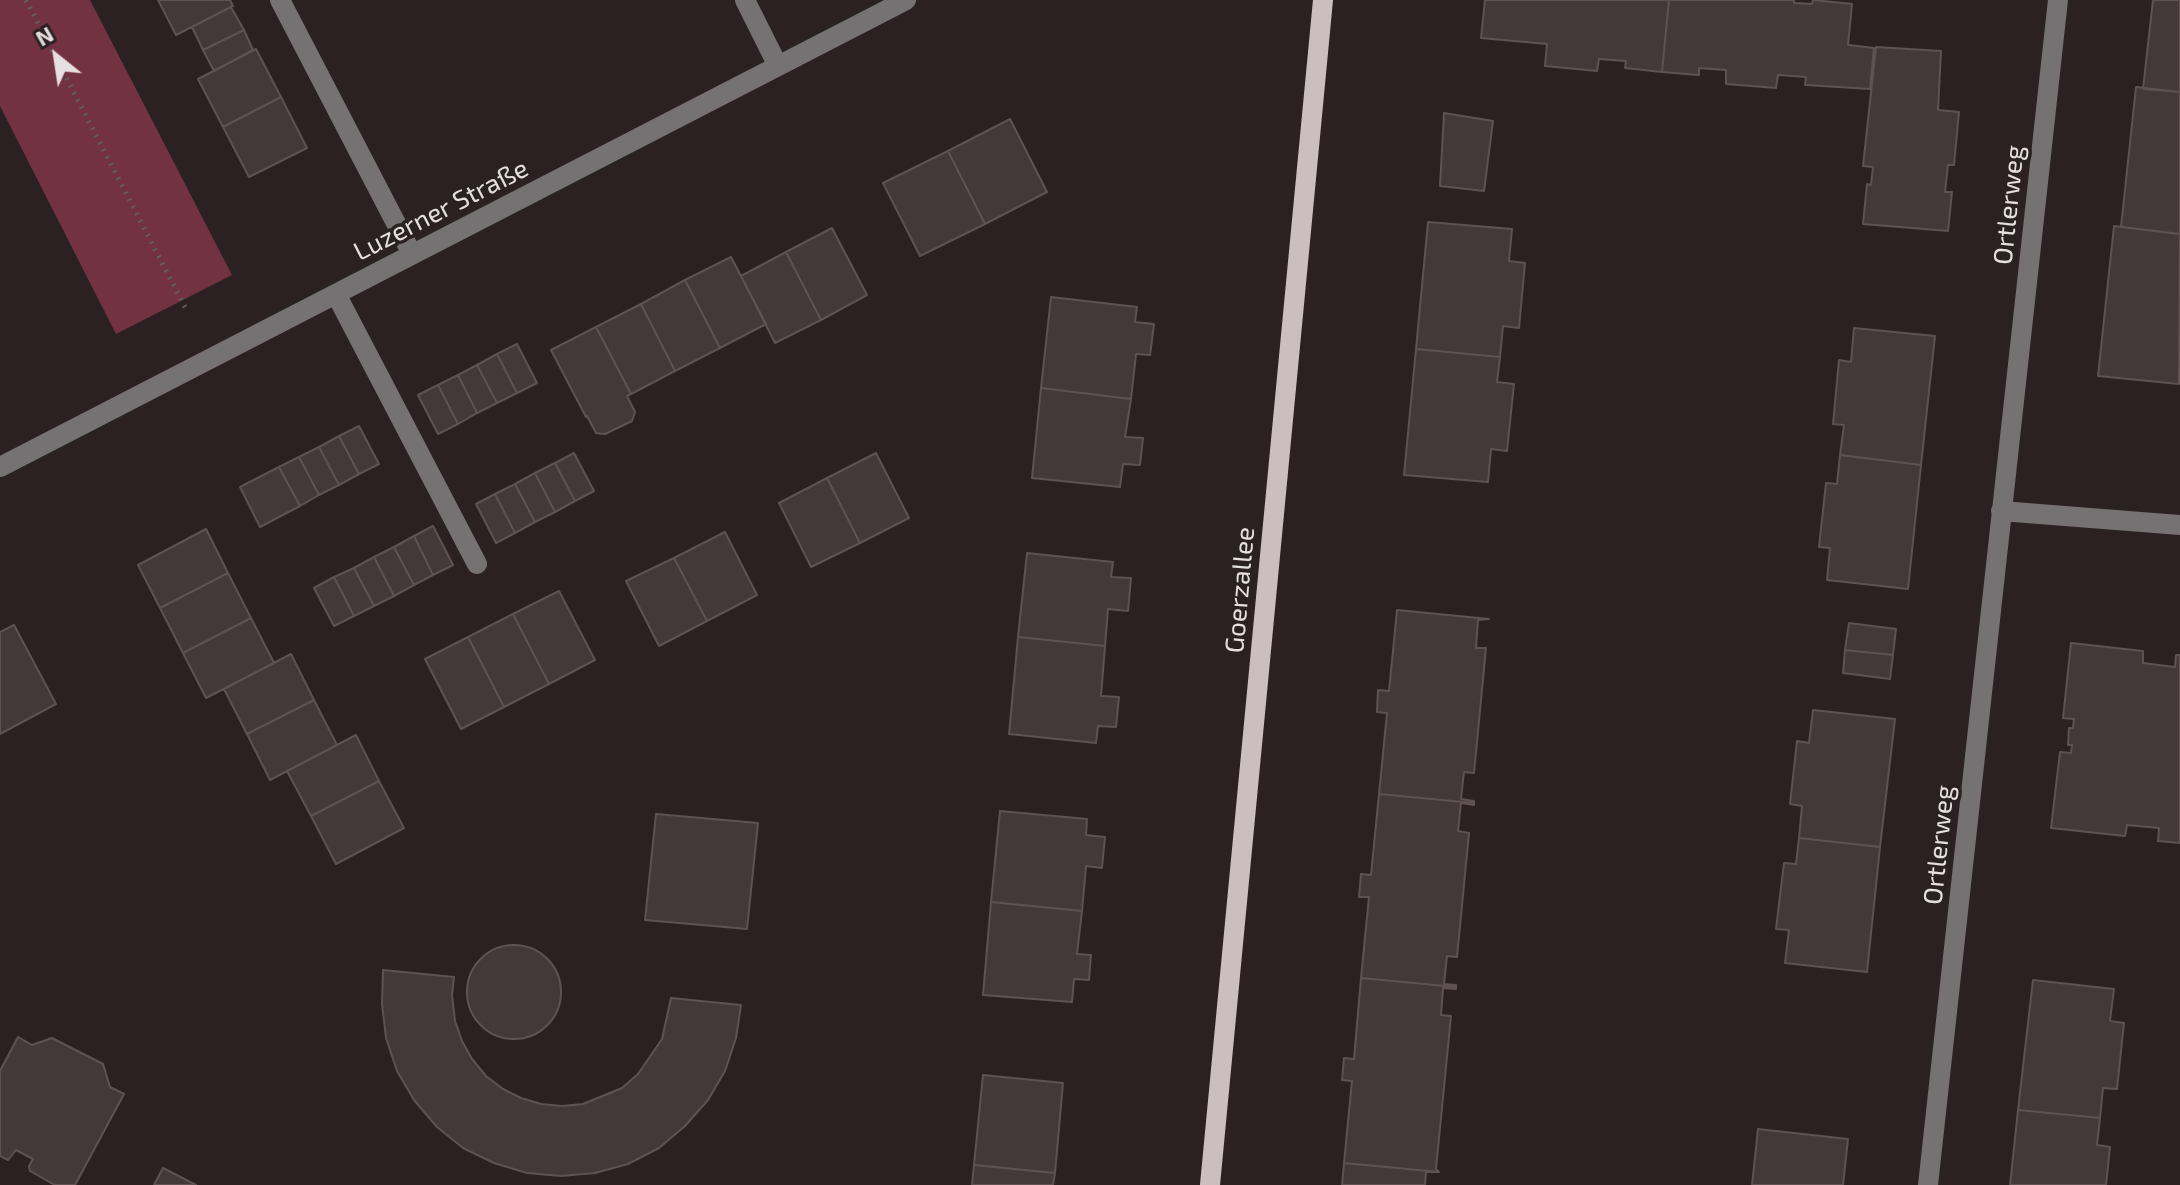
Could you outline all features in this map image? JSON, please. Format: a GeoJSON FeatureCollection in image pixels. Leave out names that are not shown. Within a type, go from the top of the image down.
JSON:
{"type":"FeatureCollection","features":[{"type":"Feature","properties":{"kind":"main road","name":"Goerzallee"},"geometry":{"type":"LineString","coordinates":[[1210,1185],[1323,0]]}},
{"type":"Feature","properties":{"kind":"street"},"geometry":{"type":"LineString","coordinates":[[280,0],[412,254]]}},
{"type":"Feature","properties":{"kind":"street"},"geometry":{"type":"LineString","coordinates":[[745,0],[778,66]]}},
{"type":"Feature","properties":{"kind":"street","name":"Luzerner Straße"},"geometry":{"type":"LineString","coordinates":[[0,467],[906,0]]}},
{"type":"Feature","properties":{"kind":"street","name":"Ortlerweg"},"geometry":{"type":"LineString","coordinates":[[1928,1185],[2058,0]]}},
{"type":"Feature","properties":{"kind":"street"},"geometry":{"type":"LineString","coordinates":[[336,294],[477,564]]}},
{"type":"Feature","properties":{"kind":"street"},"geometry":{"type":"LineString","coordinates":[[2001,511],[2180,525]]}},
{"type":"Feature","properties":{"kind":"path"},"geometry":{"type":"LineString","coordinates":[[26,0],[187,311]]}},
{"type":"Feature","properties":{"kind":"shaded area"},"geometry":{"type":"Polygon","coordinates":[[[0,0],[90,0],[232,275],[116,334],[0,106],[0,0]]]}},
{"type":"Feature","properties":{"kind":"building"},"geometry":{"type":"Polygon","coordinates":[[[158,0],[230,0],[233,6],[176,35],[158,0]]]}},
{"type":"Feature","properties":{"kind":"building"},"geometry":{"type":"Polygon","coordinates":[[[1485,0],[1669,0],[1662,72],[1625,68],[1626,61],[1599,59],[1597,71],[1545,66],[1547,44],[1481,38],[1485,0]]]}},
{"type":"Feature","properties":{"kind":"building"},"geometry":{"type":"Polygon","coordinates":[[[1669,0],[1794,0],[1794,3],[1812,4],[1813,0],[1852,4],[1848,45],[1874,48],[1870,89],[1805,85],[1806,77],[1778,75],[1776,88],[1726,84],[1726,70],[1699,68],[1699,75],[1662,72],[1669,0]]]}},
{"type":"Feature","properties":{"kind":"building"},"geometry":{"type":"Polygon","coordinates":[[[2153,0],[2180,0],[2180,92],[2143,89],[2153,0]]]}},
{"type":"Feature","properties":{"kind":"building"},"geometry":{"type":"Polygon","coordinates":[[[231,7],[244,30],[203,50],[192,27],[231,7]]]}},
{"type":"Feature","properties":{"kind":"building"},"geometry":{"type":"Polygon","coordinates":[[[244,30],[253,50],[214,71],[203,50],[244,30]]]}},
{"type":"Feature","properties":{"kind":"building"},"geometry":{"type":"Polygon","coordinates":[[[1876,47],[1941,51],[1938,110],[1959,112],[1954,165],[1948,165],[1945,192],[1952,192],[1948,231],[1863,224],[1867,184],[1871,185],[1873,167],[1863,166],[1876,47]]]}},
{"type":"Feature","properties":{"kind":"building"},"geometry":{"type":"Polygon","coordinates":[[[256,49],[281,97],[223,127],[198,79],[256,49]]]}},
{"type":"Feature","properties":{"kind":"building"},"geometry":{"type":"Polygon","coordinates":[[[2136,87],[2180,92],[2180,234],[2121,227],[2136,87]]]}},
{"type":"Feature","properties":{"kind":"building"},"geometry":{"type":"Polygon","coordinates":[[[281,97],[307,148],[249,177],[223,127],[281,97]]]}},
{"type":"Feature","properties":{"kind":"building"},"geometry":{"type":"Polygon","coordinates":[[[1444,113],[1493,121],[1484,191],[1440,186],[1444,113]]]}},
{"type":"Feature","properties":{"kind":"building"},"geometry":{"type":"Polygon","coordinates":[[[1010,119],[1047,192],[985,224],[948,151],[1010,119]]]}},
{"type":"Feature","properties":{"kind":"building"},"geometry":{"type":"Polygon","coordinates":[[[948,151],[985,224],[920,256],[883,183],[948,151]]]}},
{"type":"Feature","properties":{"kind":"building"},"geometry":{"type":"Polygon","coordinates":[[[1428,222],[1512,229],[1509,261],[1525,263],[1519,328],[1503,326],[1500,357],[1416,349],[1428,222]]]}},
{"type":"Feature","properties":{"kind":"building"},"geometry":{"type":"Polygon","coordinates":[[[2114,226],[2180,234],[2179,384],[2098,376],[2114,226]]]}},
{"type":"Feature","properties":{"kind":"building"},"geometry":{"type":"Polygon","coordinates":[[[832,228],[867,295],[821,320],[786,252],[832,228]]]}},
{"type":"Feature","properties":{"kind":"building"},"geometry":{"type":"Polygon","coordinates":[[[786,252],[821,320],[775,343],[741,276],[786,252]]]}},
{"type":"Feature","properties":{"kind":"building"},"geometry":{"type":"Polygon","coordinates":[[[731,257],[766,324],[720,348],[685,280],[731,257]]]}},
{"type":"Feature","properties":{"kind":"building"},"geometry":{"type":"Polygon","coordinates":[[[685,280],[720,348],[675,371],[641,304],[685,280]]]}},
{"type":"Feature","properties":{"kind":"building"},"geometry":{"type":"Polygon","coordinates":[[[1051,297],[1137,307],[1135,322],[1154,324],[1150,355],[1136,354],[1131,399],[1041,388],[1051,297]]]}},
{"type":"Feature","properties":{"kind":"building"},"geometry":{"type":"Polygon","coordinates":[[[641,304],[675,371],[631,394],[596,327],[641,304]]]}},
{"type":"Feature","properties":{"kind":"building"},"geometry":{"type":"Polygon","coordinates":[[[596,327],[631,394],[627,396],[635,412],[632,421],[605,434],[596,433],[551,350],[596,327]]]}},
{"type":"Feature","properties":{"kind":"building"},"geometry":{"type":"Polygon","coordinates":[[[1854,328],[1935,336],[1921,465],[1840,455],[1844,425],[1833,424],[1839,360],[1851,362],[1854,328]]]}},
{"type":"Feature","properties":{"kind":"building"},"geometry":{"type":"Polygon","coordinates":[[[517,344],[537,383],[517,393],[497,354],[517,344]]]}},
{"type":"Feature","properties":{"kind":"building"},"geometry":{"type":"Polygon","coordinates":[[[1416,349],[1500,357],[1497,382],[1514,384],[1507,451],[1491,449],[1488,482],[1404,475],[1416,349]]]}},
{"type":"Feature","properties":{"kind":"building"},"geometry":{"type":"Polygon","coordinates":[[[497,354],[517,393],[497,403],[477,365],[497,354]]]}},
{"type":"Feature","properties":{"kind":"building"},"geometry":{"type":"Polygon","coordinates":[[[477,365],[497,403],[477,413],[458,375],[477,365]]]}},
{"type":"Feature","properties":{"kind":"building"},"geometry":{"type":"Polygon","coordinates":[[[458,375],[477,413],[458,424],[438,385],[458,375]]]}},
{"type":"Feature","properties":{"kind":"building"},"geometry":{"type":"Polygon","coordinates":[[[438,385],[458,424],[438,434],[418,395],[438,385]]]}},
{"type":"Feature","properties":{"kind":"building"},"geometry":{"type":"Polygon","coordinates":[[[1041,388],[1131,399],[1125,437],[1143,438],[1140,465],[1123,464],[1120,487],[1032,478],[1041,388]]]}},
{"type":"Feature","properties":{"kind":"building"},"geometry":{"type":"Polygon","coordinates":[[[359,426],[379,464],[359,474],[339,436],[359,426]]]}},
{"type":"Feature","properties":{"kind":"building"},"geometry":{"type":"Polygon","coordinates":[[[339,436],[359,474],[339,485],[319,447],[339,436]]]}},
{"type":"Feature","properties":{"kind":"building"},"geometry":{"type":"Polygon","coordinates":[[[319,447],[339,485],[319,495],[299,457],[319,447]]]}},
{"type":"Feature","properties":{"kind":"building"},"geometry":{"type":"Polygon","coordinates":[[[574,453],[594,491],[575,501],[555,463],[574,453]]]}},
{"type":"Feature","properties":{"kind":"building"},"geometry":{"type":"Polygon","coordinates":[[[876,453],[909,518],[860,543],[827,478],[876,453]]]}},
{"type":"Feature","properties":{"kind":"building"},"geometry":{"type":"Polygon","coordinates":[[[1840,455],[1921,465],[1908,589],[1827,580],[1830,548],[1819,547],[1826,483],[1837,484],[1840,455]]]}},
{"type":"Feature","properties":{"kind":"building"},"geometry":{"type":"Polygon","coordinates":[[[299,457],[319,495],[300,506],[279,467],[299,457]]]}},
{"type":"Feature","properties":{"kind":"building"},"geometry":{"type":"Polygon","coordinates":[[[555,463],[575,501],[555,512],[535,473],[555,463]]]}},
{"type":"Feature","properties":{"kind":"building"},"geometry":{"type":"Polygon","coordinates":[[[279,467],[300,506],[260,527],[240,487],[279,467]]]}},
{"type":"Feature","properties":{"kind":"building"},"geometry":{"type":"Polygon","coordinates":[[[535,473],[555,512],[535,522],[515,484],[535,473]]]}},
{"type":"Feature","properties":{"kind":"building"},"geometry":{"type":"Polygon","coordinates":[[[827,478],[860,543],[811,567],[779,503],[827,478]]]}},
{"type":"Feature","properties":{"kind":"building"},"geometry":{"type":"Polygon","coordinates":[[[515,484],[535,522],[515,533],[495,494],[515,484]]]}},
{"type":"Feature","properties":{"kind":"building"},"geometry":{"type":"Polygon","coordinates":[[[495,494],[515,533],[496,543],[476,504],[495,494]]]}},
{"type":"Feature","properties":{"kind":"building"},"geometry":{"type":"Polygon","coordinates":[[[433,526],[453,565],[433,575],[414,536],[433,526]]]}},
{"type":"Feature","properties":{"kind":"building"},"geometry":{"type":"Polygon","coordinates":[[[206,529],[228,573],[160,608],[138,565],[206,529]]]}},
{"type":"Feature","properties":{"kind":"building"},"geometry":{"type":"Polygon","coordinates":[[[725,532],[757,595],[707,621],[674,558],[725,532]]]}},
{"type":"Feature","properties":{"kind":"building"},"geometry":{"type":"Polygon","coordinates":[[[414,536],[433,575],[414,585],[394,547],[414,536]]]}},
{"type":"Feature","properties":{"kind":"building"},"geometry":{"type":"Polygon","coordinates":[[[394,547],[414,585],[394,596],[374,557],[394,547]]]}},
{"type":"Feature","properties":{"kind":"building"},"geometry":{"type":"Polygon","coordinates":[[[1027,553],[1113,562],[1111,577],[1131,578],[1128,611],[1108,609],[1105,646],[1018,637],[1027,553]]]}},
{"type":"Feature","properties":{"kind":"building"},"geometry":{"type":"Polygon","coordinates":[[[374,557],[394,596],[374,606],[354,568],[374,557]]]}},
{"type":"Feature","properties":{"kind":"building"},"geometry":{"type":"Polygon","coordinates":[[[674,558],[707,621],[659,646],[626,581],[674,558]]]}},
{"type":"Feature","properties":{"kind":"building"},"geometry":{"type":"Polygon","coordinates":[[[354,568],[374,606],[354,616],[334,577],[354,568]]]}},
{"type":"Feature","properties":{"kind":"building"},"geometry":{"type":"Polygon","coordinates":[[[228,573],[251,618],[183,653],[160,608],[228,573]]]}},
{"type":"Feature","properties":{"kind":"building"},"geometry":{"type":"Polygon","coordinates":[[[334,577],[354,616],[334,626],[314,588],[334,577]]]}},
{"type":"Feature","properties":{"kind":"building"},"geometry":{"type":"Polygon","coordinates":[[[559,591],[595,660],[549,684],[513,614],[559,591]]]}},
{"type":"Feature","properties":{"kind":"building"},"geometry":{"type":"Polygon","coordinates":[[[1397,610],[1489,619],[1478,620],[1476,648],[1486,648],[1474,773],[1464,772],[1461,799],[1474,803],[1379,794],[1387,713],[1377,712],[1378,690],[1389,691],[1397,610]]]}},
{"type":"Feature","properties":{"kind":"building"},"geometry":{"type":"Polygon","coordinates":[[[513,614],[549,684],[504,707],[468,637],[513,614]]]}},
{"type":"Feature","properties":{"kind":"building"},"geometry":{"type":"Polygon","coordinates":[[[251,618],[274,663],[206,698],[183,653],[251,618]]]}},
{"type":"Feature","properties":{"kind":"building"},"geometry":{"type":"Polygon","coordinates":[[[1849,623],[1896,629],[1893,655],[1845,650],[1849,623]]]}},
{"type":"Feature","properties":{"kind":"building"},"geometry":{"type":"Polygon","coordinates":[[[14,625],[56,704],[0,734],[0,632],[14,625]]]}},
{"type":"Feature","properties":{"kind":"building"},"geometry":{"type":"Polygon","coordinates":[[[468,637],[504,707],[461,729],[425,659],[468,637]]]}},
{"type":"Feature","properties":{"kind":"building"},"geometry":{"type":"Polygon","coordinates":[[[1018,637],[1105,646],[1101,696],[1119,697],[1116,727],[1098,726],[1096,743],[1009,734],[1018,637]]]}},
{"type":"Feature","properties":{"kind":"building"},"geometry":{"type":"Polygon","coordinates":[[[2071,643],[2143,651],[2143,663],[2175,667],[2176,655],[2180,655],[2180,843],[2158,841],[2159,828],[2127,825],[2125,836],[2051,828],[2060,752],[2071,753],[2072,745],[2068,745],[2069,728],[2073,728],[2074,719],[2063,718],[2071,643]]]}},
{"type":"Feature","properties":{"kind":"building"},"geometry":{"type":"Polygon","coordinates":[[[1845,650],[1893,655],[1890,679],[1843,673],[1845,650]]]}},
{"type":"Feature","properties":{"kind":"building"},"geometry":{"type":"Polygon","coordinates":[[[291,654],[314,700],[247,734],[224,689],[291,654]]]}},
{"type":"Feature","properties":{"kind":"building"},"geometry":{"type":"Polygon","coordinates":[[[314,700],[337,745],[270,780],[247,734],[314,700]]]}},
{"type":"Feature","properties":{"kind":"building"},"geometry":{"type":"Polygon","coordinates":[[[1813,710],[1895,719],[1880,847],[1799,838],[1802,806],[1790,804],[1797,741],[1809,743],[1813,710]]]}},
{"type":"Feature","properties":{"kind":"building"},"geometry":{"type":"Polygon","coordinates":[[[356,735],[379,781],[311,816],[287,771],[356,735]]]}},
{"type":"Feature","properties":{"kind":"building"},"geometry":{"type":"Polygon","coordinates":[[[379,781],[404,828],[336,864],[311,816],[379,781]]]}},
{"type":"Feature","properties":{"kind":"building"},"geometry":{"type":"Polygon","coordinates":[[[1379,794],[1474,803],[1461,803],[1458,831],[1469,833],[1457,957],[1447,956],[1444,984],[1456,987],[1361,978],[1369,897],[1359,897],[1361,874],[1371,875],[1379,794]]]}},
{"type":"Feature","properties":{"kind":"building"},"geometry":{"type":"Polygon","coordinates":[[[1000,811],[1087,819],[1086,835],[1105,837],[1102,868],[1086,866],[1082,911],[991,902],[1000,811]]]}},
{"type":"Feature","properties":{"kind":"building"},"geometry":{"type":"Polygon","coordinates":[[[656,814],[758,823],[747,929],[645,920],[656,814]]]}},
{"type":"Feature","properties":{"kind":"building"},"geometry":{"type":"Polygon","coordinates":[[[1799,838],[1880,847],[1867,972],[1785,963],[1789,930],[1776,929],[1784,863],[1796,864],[1799,838]]]}},
{"type":"Feature","properties":{"kind":"building"},"geometry":{"type":"Polygon","coordinates":[[[991,902],[1082,911],[1077,954],[1091,955],[1089,980],[1074,979],[1072,1002],[983,995],[991,902]]]}},
{"type":"Feature","properties":{"kind":"building"},"geometry":{"type":"Polygon","coordinates":[[[514,945],[532,948],[548,958],[558,974],[561,992],[558,1010],[548,1026],[532,1036],[514,1039],[496,1036],[480,1026],[470,1010],[467,992],[470,974],[480,958],[496,948],[514,945]]]}},
{"type":"Feature","properties":{"kind":"building"},"geometry":{"type":"Polygon","coordinates":[[[383,970],[454,977],[452,995],[455,1021],[472,1059],[486,1076],[503,1089],[541,1104],[583,1104],[622,1088],[638,1074],[662,1039],[671,998],[741,1005],[736,1038],[725,1071],[708,1100],[685,1126],[659,1148],[628,1164],[595,1173],[561,1176],[527,1173],[494,1163],[463,1148],[437,1127],[414,1100],[397,1071],[386,1038],[382,1004],[383,970]]]}},
{"type":"Feature","properties":{"kind":"building"},"geometry":{"type":"Polygon","coordinates":[[[1361,978],[1456,987],[1443,988],[1441,1015],[1451,1016],[1436,1169],[1439,1172],[1344,1163],[1352,1081],[1342,1080],[1344,1058],[1354,1059],[1361,978]]]}},
{"type":"Feature","properties":{"kind":"building"},"geometry":{"type":"Polygon","coordinates":[[[2033,980],[2114,989],[2110,1021],[2124,1023],[2117,1089],[2103,1088],[2100,1118],[2018,1110],[2033,980]]]}},
{"type":"Feature","properties":{"kind":"building"},"geometry":{"type":"Polygon","coordinates":[[[18,1037],[32,1045],[52,1038],[103,1064],[110,1087],[124,1094],[75,1185],[55,1185],[30,1171],[33,1159],[16,1150],[8,1160],[0,1156],[0,1071],[18,1037]]]}},
{"type":"Feature","properties":{"kind":"building"},"geometry":{"type":"Polygon","coordinates":[[[983,1075],[1063,1083],[1055,1173],[974,1165],[983,1075]]]}},
{"type":"Feature","properties":{"kind":"building"},"geometry":{"type":"Polygon","coordinates":[[[2018,1110],[2100,1118],[2097,1145],[2110,1147],[2106,1185],[2010,1185],[2018,1110]]]}},
{"type":"Feature","properties":{"kind":"building"},"geometry":{"type":"Polygon","coordinates":[[[1758,1129],[1848,1139],[1843,1185],[1752,1185],[1758,1129]]]}},
{"type":"Feature","properties":{"kind":"building"},"geometry":{"type":"Polygon","coordinates":[[[1344,1163],[1439,1172],[1426,1172],[1425,1185],[1342,1185],[1344,1163]]]}},
{"type":"Feature","properties":{"kind":"building"},"geometry":{"type":"Polygon","coordinates":[[[974,1165],[1055,1173],[1053,1185],[972,1185],[974,1165]]]}},
{"type":"Feature","properties":{"kind":"building"},"geometry":{"type":"Polygon","coordinates":[[[163,1168],[196,1185],[154,1185],[163,1168]]]}}]}
